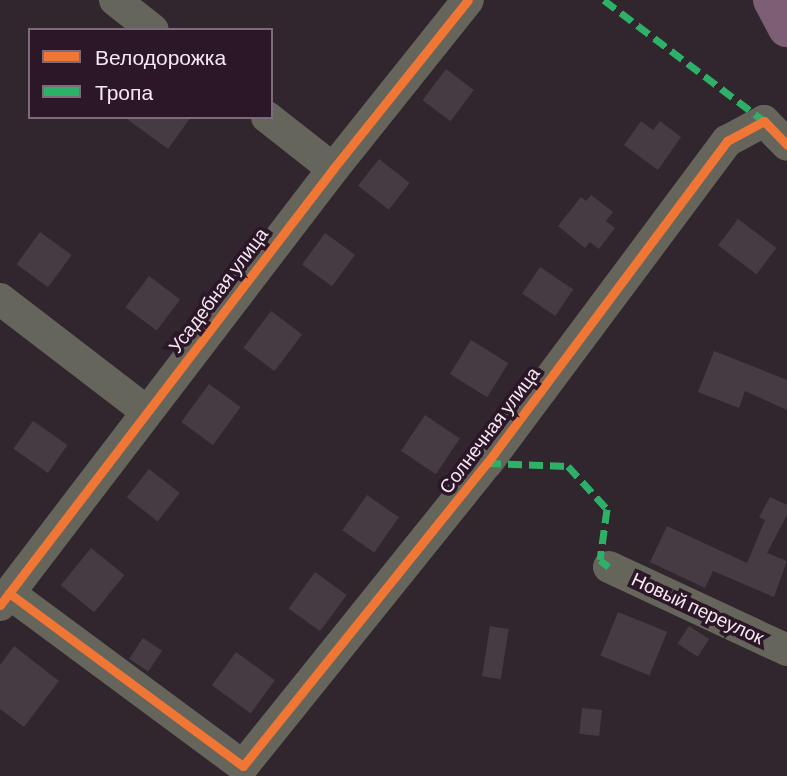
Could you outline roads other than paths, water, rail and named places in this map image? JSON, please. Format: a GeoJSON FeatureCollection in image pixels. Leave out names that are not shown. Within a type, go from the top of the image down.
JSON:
{"type":"FeatureCollection","features":[{"type":"Feature","properties":{"kind":"street"},"geometry":{"type":"LineString","coordinates":[[115,0],[150,28]]}},
{"type":"Feature","properties":{"kind":"street","name":"Усадебная улица"},"geometry":{"type":"LineString","coordinates":[[5,599],[333,169],[468,0]]}},
{"type":"Feature","properties":{"kind":"street"},"geometry":{"type":"LineString","coordinates":[[270,119],[333,169]]}},
{"type":"Feature","properties":{"kind":"street","name":"Солнечная улица"},"geometry":{"type":"LineString","coordinates":[[5,599],[243,766],[487,463],[727,141],[764,121],[787,145]]}},
{"type":"Feature","properties":{"kind":"street"},"geometry":{"type":"LineString","coordinates":[[0,299],[147,412]]}},
{"type":"Feature","properties":{"kind":"street","name":"Новый переулок"},"geometry":{"type":"LineString","coordinates":[[610,567],[787,650]]}},
{"type":"Feature","properties":{"kind":"waterway"},"geometry":{"type":"LineString","coordinates":[[772,0],[787,28]]}}]}
